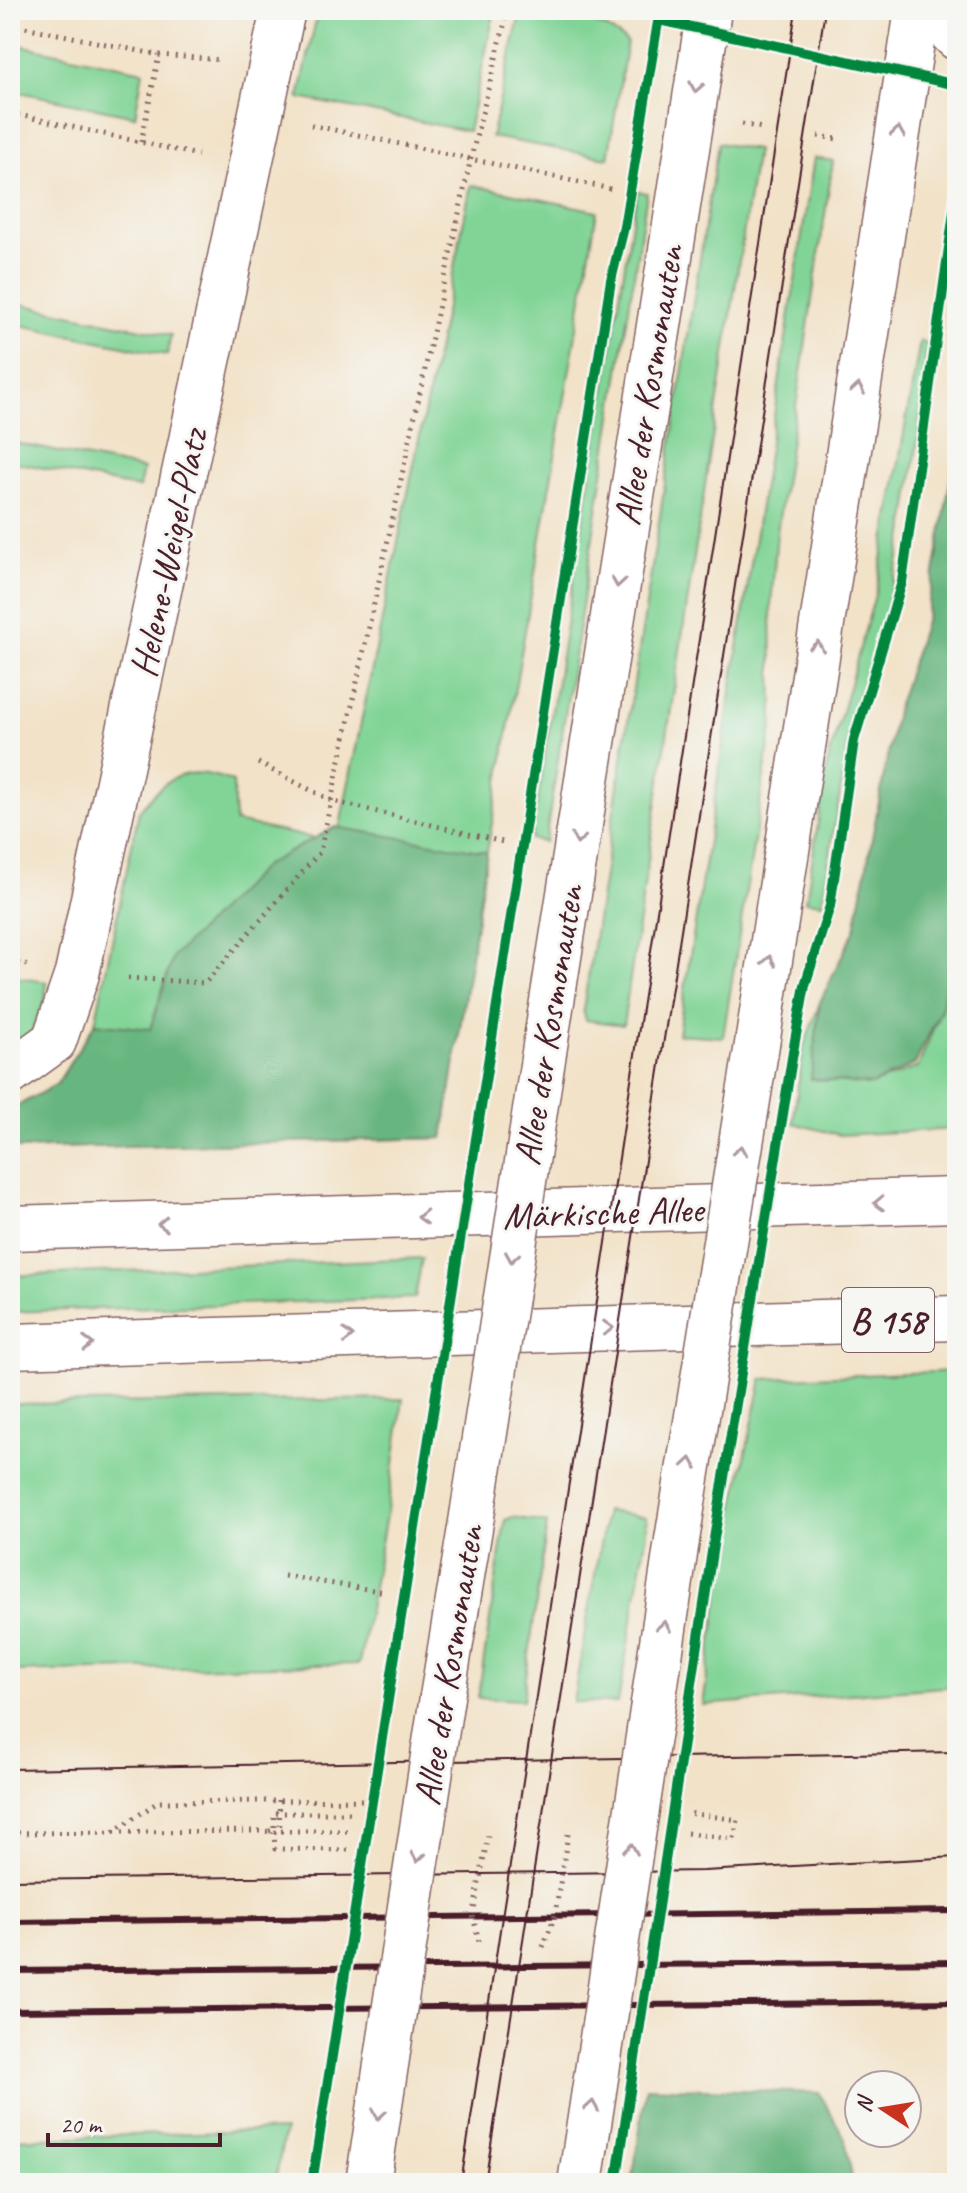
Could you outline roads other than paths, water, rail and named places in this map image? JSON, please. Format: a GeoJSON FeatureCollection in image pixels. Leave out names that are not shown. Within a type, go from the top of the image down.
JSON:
{"type":"FeatureCollection","features":[{"type":"Feature","properties":{"kind":"main road","name":"Helene-Weigel-Platz"},"geometry":{"type":"LineString","coordinates":[[10,1073],[54,1041],[77,974],[283,10]]}},
{"type":"Feature","properties":{"kind":"main road","name":"Allee der Kosmonauten"},"geometry":{"type":"LineString","coordinates":[[368,2183],[709,10]]}},
{"type":"Feature","properties":{"kind":"main road"},"geometry":{"type":"LineString","coordinates":[[580,2183],[677,1540],[917,10]]}},
{"type":"Feature","properties":{"kind":"main road"},"geometry":{"type":"LineString","coordinates":[[928,10],[957,38]]}},
{"type":"Feature","properties":{"kind":"main road","name":"Märkische Allee"},"geometry":{"type":"LineString","coordinates":[[10,1228],[957,1200]]}},
{"type":"Feature","properties":{"kind":"main road","name":"B 158"},"geometry":{"type":"LineString","coordinates":[[10,1346],[957,1318]]}},
{"type":"Feature","properties":{"kind":"tram line"},"geometry":{"type":"LineString","coordinates":[[461,2183],[796,10]]}},
{"type":"Feature","properties":{"kind":"tram line"},"geometry":{"type":"LineString","coordinates":[[485,2183],[825,10]]}},
{"type":"Feature","properties":{"kind":"tram line"},"geometry":{"type":"LineString","coordinates":[[10,1769],[957,1752]]}},
{"type":"Feature","properties":{"kind":"tram line"},"geometry":{"type":"LineString","coordinates":[[10,1880],[704,1871],[957,1857]]}},
{"type":"Feature","properties":{"kind":"railway"},"geometry":{"type":"LineString","coordinates":[[10,1922],[957,1911]]}},
{"type":"Feature","properties":{"kind":"railway"},"geometry":{"type":"LineString","coordinates":[[10,1971],[957,1962]]}},
{"type":"Feature","properties":{"kind":"railway"},"geometry":{"type":"LineString","coordinates":[[10,2011],[957,2002]]}}]}
